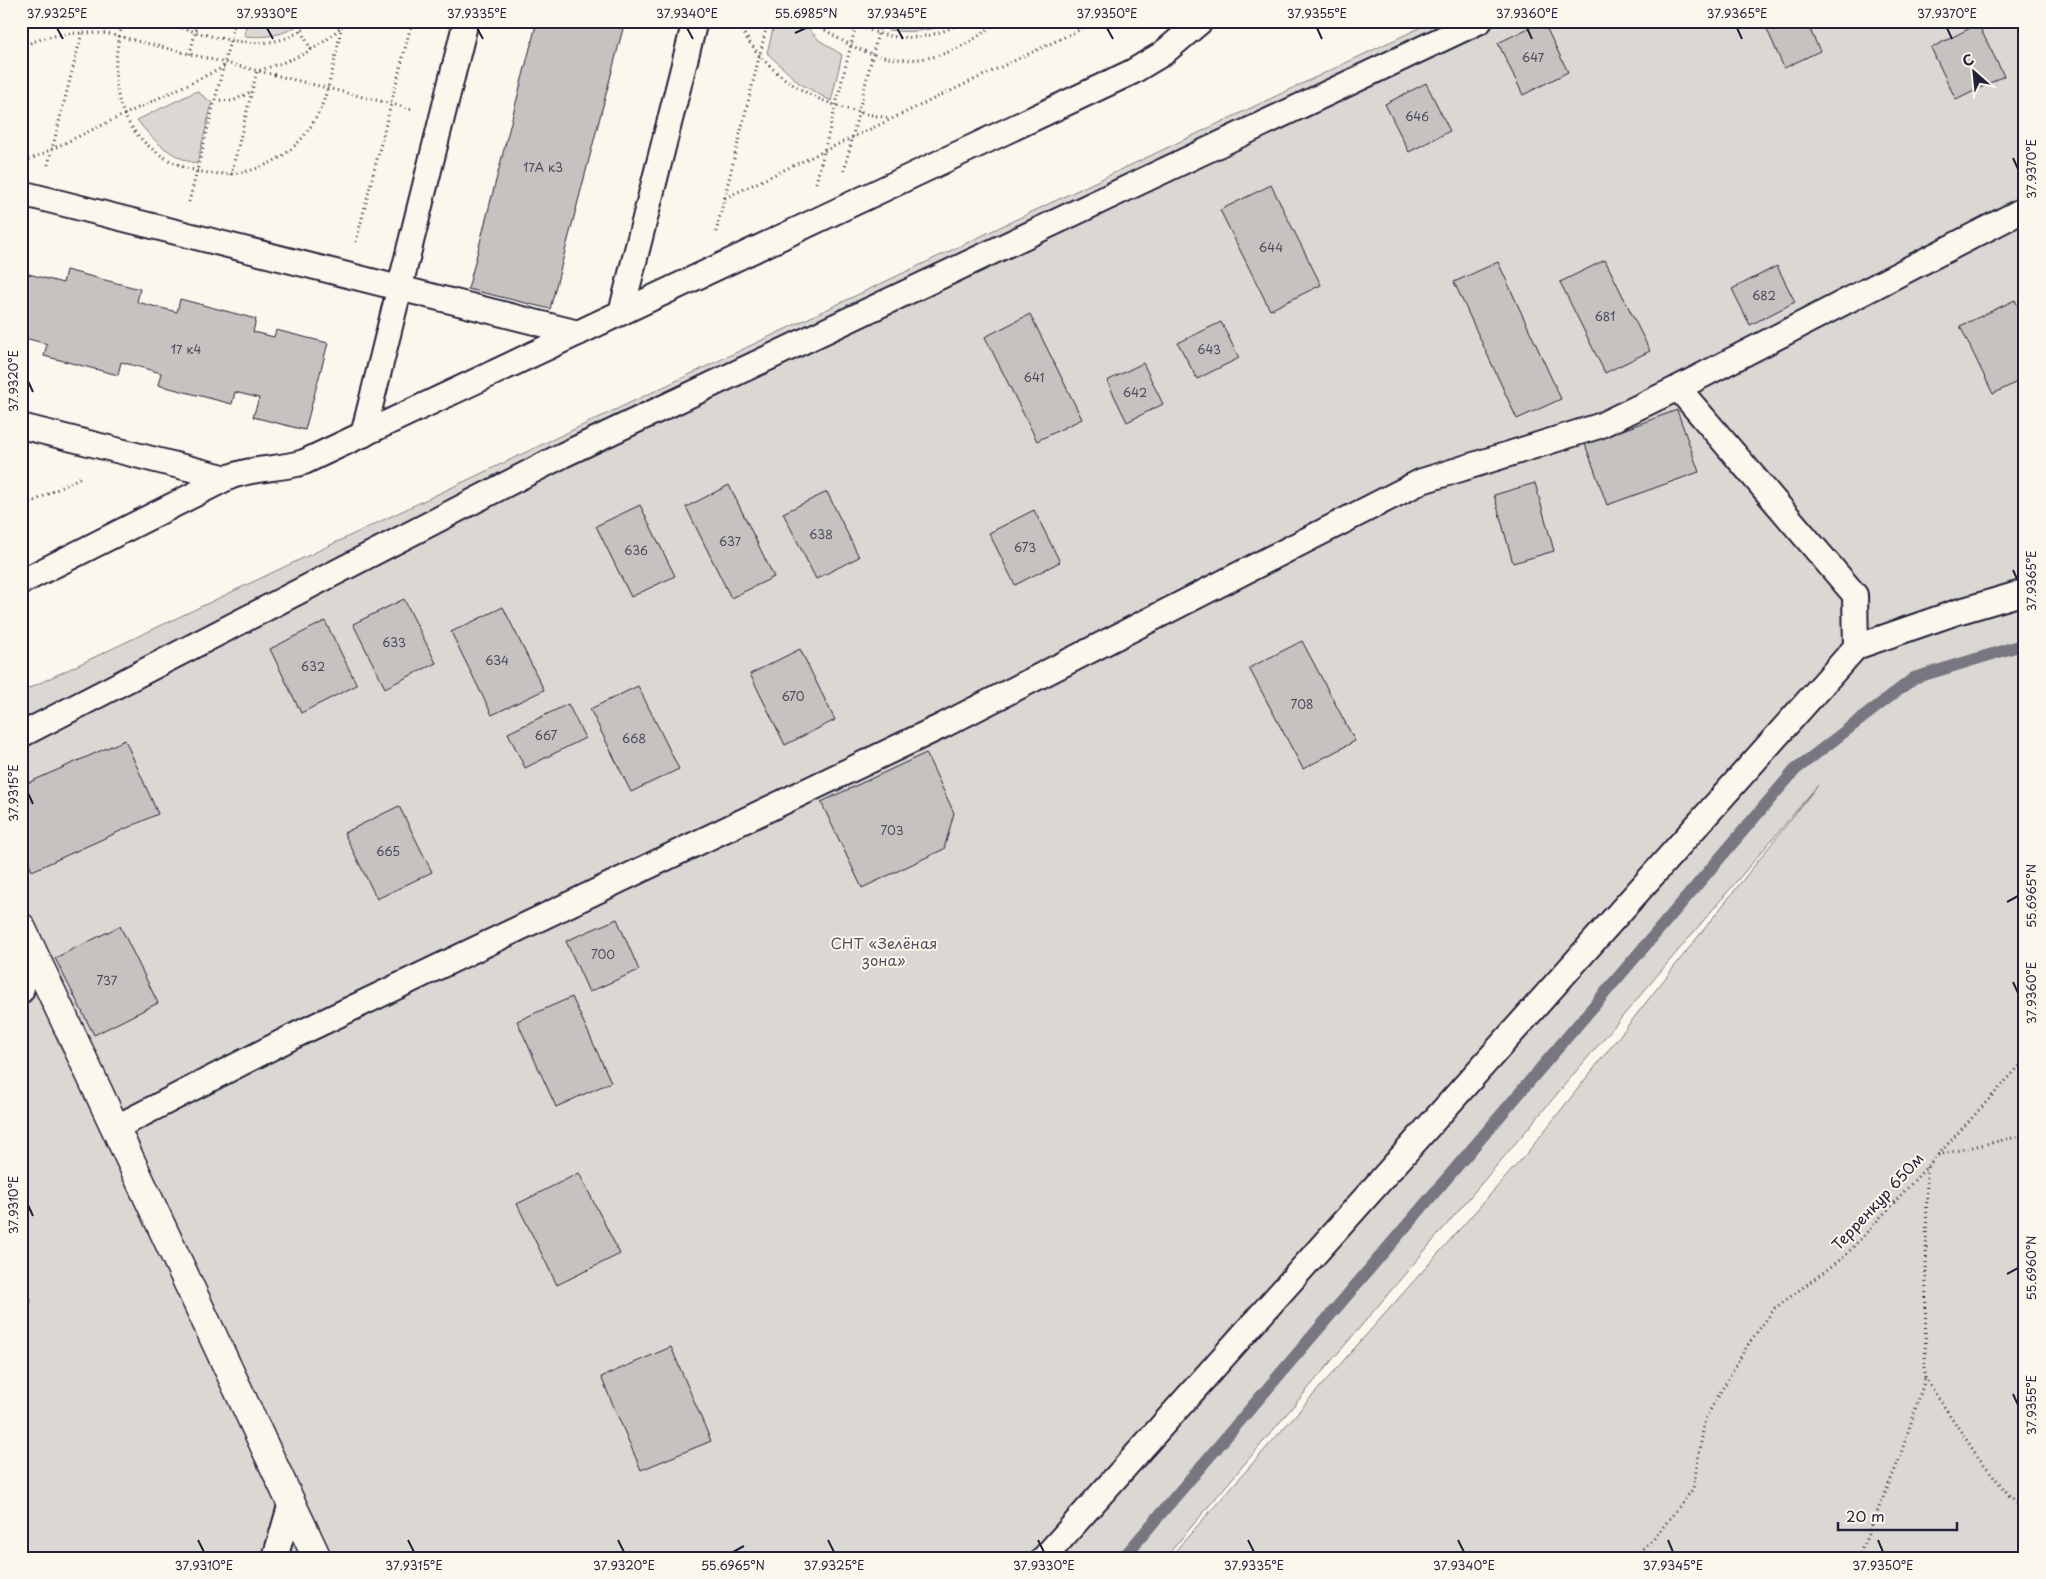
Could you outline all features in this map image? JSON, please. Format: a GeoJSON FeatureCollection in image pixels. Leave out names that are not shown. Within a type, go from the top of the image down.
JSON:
{"type":"FeatureCollection","features":[{"type":"Feature","properties":{"kind":"street"},"geometry":{"type":"LineString","coordinates":[[27,938],[316,1558]]}},
{"type":"Feature","properties":{"kind":"lane"},"geometry":{"type":"LineString","coordinates":[[363,435],[466,21]]}},
{"type":"Feature","properties":{"kind":"lane"},"geometry":{"type":"LineString","coordinates":[[621,313],[695,21]]}},
{"type":"Feature","properties":{"kind":"lane"},"geometry":{"type":"LineString","coordinates":[[21,582],[227,478],[250,470],[283,468],[304,462],[363,435],[1132,72],[1162,54],[1201,21]]}},
{"type":"Feature","properties":{"kind":"lane"},"geometry":{"type":"LineString","coordinates":[[21,735],[562,455],[1480,21]]}},
{"type":"Feature","properties":{"kind":"lane"},"geometry":{"type":"LineString","coordinates":[[31,195],[348,274],[578,334]]}},
{"type":"Feature","properties":{"kind":"lane"},"geometry":{"type":"LineString","coordinates":[[115,1128],[294,1036],[942,726],[1422,481],[1598,426],[1678,388],[2025,209]]}},
{"type":"Feature","properties":{"kind":"lane"},"geometry":{"type":"LineString","coordinates":[[1678,388],[1855,595],[1856,647]]}},
{"type":"Feature","properties":{"kind":"lane"},"geometry":{"type":"LineString","coordinates":[[21,426],[227,478]]}},
{"type":"Feature","properties":{"kind":"lane"},"geometry":{"type":"LineString","coordinates":[[1044,1558],[1856,647],[1957,612],[2025,592]]}},
{"type":"Feature","properties":{"kind":"lane"},"geometry":{"type":"LineString","coordinates":[[21,992],[27,938]]}},
{"type":"Feature","properties":{"kind":"lane"},"geometry":{"type":"LineString","coordinates":[[275,1558],[291,1503]]}},
{"type":"Feature","properties":{"kind":"path"},"geometry":{"type":"LineString","coordinates":[[31,195],[52,149],[85,21]]}},
{"type":"Feature","properties":{"kind":"path"},"geometry":{"type":"LineString","coordinates":[[123,21],[119,36],[116,74],[120,103],[139,138],[155,152],[181,167],[197,172],[231,175],[269,164],[294,147],[313,123],[327,88],[343,21]]}},
{"type":"Feature","properties":{"kind":"path"},"geometry":{"type":"LineString","coordinates":[[158,21],[230,40],[258,42],[276,41],[301,31],[312,21]]}},
{"type":"Feature","properties":{"kind":"path"},"geometry":{"type":"LineString","coordinates":[[190,54],[198,21]]}},
{"type":"Feature","properties":{"kind":"path"},"geometry":{"type":"LineString","coordinates":[[182,232],[235,21]]}},
{"type":"Feature","properties":{"kind":"path"},"geometry":{"type":"LineString","coordinates":[[348,274],[412,21]]}},
{"type":"Feature","properties":{"kind":"path"},"geometry":{"type":"LineString","coordinates":[[737,21],[760,54],[793,85],[835,107],[858,114],[891,119]]}},
{"type":"Feature","properties":{"kind":"path"},"geometry":{"type":"LineString","coordinates":[[705,273],[768,21]]}},
{"type":"Feature","properties":{"kind":"path"},"geometry":{"type":"LineString","coordinates":[[813,21],[850,47],[873,55],[893,59],[924,58],[953,51],[980,37],[998,21]]}},
{"type":"Feature","properties":{"kind":"path"},"geometry":{"type":"LineString","coordinates":[[834,212],[881,21]]}},
{"type":"Feature","properties":{"kind":"path"},"geometry":{"type":"LineString","coordinates":[[805,226],[857,22],[866,30],[899,37],[925,36],[962,21]]}},
{"type":"Feature","properties":{"kind":"path"},"geometry":{"type":"LineString","coordinates":[[724,198],[1098,21]]}},
{"type":"Feature","properties":{"kind":"path"},"geometry":{"type":"LineString","coordinates":[[257,71],[292,60],[312,51],[342,27]]}},
{"type":"Feature","properties":{"kind":"path"},"geometry":{"type":"LineString","coordinates":[[301,31],[312,51]]}},
{"type":"Feature","properties":{"kind":"path"},"geometry":{"type":"LineString","coordinates":[[21,47],[58,34],[82,32],[119,36],[190,54],[224,65],[257,71],[441,117]]}},
{"type":"Feature","properties":{"kind":"path"},"geometry":{"type":"LineString","coordinates":[[21,164],[224,65]]}},
{"type":"Feature","properties":{"kind":"path"},"geometry":{"type":"LineString","coordinates":[[231,175],[257,71]]}},
{"type":"Feature","properties":{"kind":"path"},"geometry":{"type":"LineString","coordinates":[[215,100],[225,102],[239,100],[252,90]]}},
{"type":"Feature","properties":{"kind":"path"},"geometry":{"type":"LineString","coordinates":[[21,508],[128,453]]}},
{"type":"Feature","properties":{"kind":"path"},"geometry":{"type":"LineString","coordinates":[[21,488],[30,503]]}},
{"type":"Feature","properties":{"kind":"path","name":"Терренкур 650м"},"geometry":{"type":"LineString","coordinates":[[1630,1558],[1652,1541],[1693,1489],[1705,1419],[1747,1346],[1775,1308],[1844,1256],[2025,1060]]}},
{"type":"Feature","properties":{"kind":"path"},"geometry":{"type":"LineString","coordinates":[[1937,1156],[2025,1135]]}},
{"type":"Feature","properties":{"kind":"path"},"geometry":{"type":"LineString","coordinates":[[1858,1558],[1900,1460],[1925,1378],[1927,1167]]}},
{"type":"Feature","properties":{"kind":"path"},"geometry":{"type":"LineString","coordinates":[[1925,1378],[1978,1457],[2009,1495],[2025,1510]]}},
{"type":"Feature","properties":{"kind":"green space"},"geometry":{"type":"Polygon","coordinates":[[[247,21],[303,21],[282,33],[260,37],[244,36],[247,21]]]}},
{"type":"Feature","properties":{"kind":"green space"},"geometry":{"type":"Polygon","coordinates":[[[775,21],[801,21],[819,40],[842,55],[831,101],[799,83],[767,53],[775,21]]]}},
{"type":"Feature","properties":{"kind":"green space"},"geometry":{"type":"Polygon","coordinates":[[[890,21],[952,21],[921,31],[904,31],[888,30],[890,21]]]}},
{"type":"Feature","properties":{"kind":"green space","name":"СНТ «Зелёная зона»"},"geometry":{"type":"Polygon","coordinates":[[[1434,21],[2025,21],[2025,1558],[1169,1558],[1527,1153],[1818,785],[1165,1558],[21,1558],[21,692],[1434,21]]]}},
{"type":"Feature","properties":{"kind":"green space"},"geometry":{"type":"Polygon","coordinates":[[[197,91],[212,103],[197,164],[171,153],[149,135],[137,120],[197,91]]]}},
{"type":"Feature","properties":{"kind":"building"},"geometry":{"type":"Polygon","coordinates":[[[537,21],[625,21],[550,309],[468,289],[537,21]]]}},
{"type":"Feature","properties":{"kind":"building"},"geometry":{"type":"Polygon","coordinates":[[[1543,21],[1568,72],[1523,95],[1498,43],[1543,21]]]}},
{"type":"Feature","properties":{"kind":"building"},"geometry":{"type":"Polygon","coordinates":[[[1778,21],[1806,21],[1820,51],[1784,68],[1766,27],[1778,21]]]}},
{"type":"Feature","properties":{"kind":"building"},"geometry":{"type":"Polygon","coordinates":[[[1978,24],[2004,76],[1956,100],[1931,48],[1978,24]]]}},
{"type":"Feature","properties":{"kind":"building"},"geometry":{"type":"Polygon","coordinates":[[[1426,83],[1450,131],[1409,152],[1385,104],[1426,83]]]}},
{"type":"Feature","properties":{"kind":"building"},"geometry":{"type":"Polygon","coordinates":[[[1271,185],[1321,285],[1270,310],[1220,210],[1271,185]]]}},
{"type":"Feature","properties":{"kind":"building"},"geometry":{"type":"Polygon","coordinates":[[[1605,260],[1650,351],[1605,373],[1560,282],[1605,260]]]}},
{"type":"Feature","properties":{"kind":"building"},"geometry":{"type":"Polygon","coordinates":[[[1498,262],[1561,399],[1517,419],[1454,282],[1498,262]]]}},
{"type":"Feature","properties":{"kind":"building"},"geometry":{"type":"Polygon","coordinates":[[[1777,266],[1795,302],[1750,325],[1732,289],[1777,266]]]}},
{"type":"Feature","properties":{"kind":"building"},"geometry":{"type":"Polygon","coordinates":[[[66,270],[140,289],[137,302],[177,312],[180,299],[256,319],[253,332],[274,337],[276,330],[328,343],[305,430],[253,417],[259,398],[235,392],[232,404],[158,385],[161,373],[121,362],[118,375],[44,356],[47,344],[21,337],[21,272],[63,283],[66,270]]]}},
{"type":"Feature","properties":{"kind":"building"},"geometry":{"type":"Polygon","coordinates":[[[2015,300],[2025,321],[2025,378],[1993,394],[1960,326],[2015,300]]]}},
{"type":"Feature","properties":{"kind":"building"},"geometry":{"type":"Polygon","coordinates":[[[1030,314],[1082,419],[1037,441],[985,337],[1030,314]]]}},
{"type":"Feature","properties":{"kind":"building"},"geometry":{"type":"Polygon","coordinates":[[[1221,322],[1239,358],[1197,379],[1178,343],[1221,322]]]}},
{"type":"Feature","properties":{"kind":"building"},"geometry":{"type":"Polygon","coordinates":[[[1143,363],[1163,404],[1127,422],[1107,381],[1143,363]]]}},
{"type":"Feature","properties":{"kind":"building"},"geometry":{"type":"Polygon","coordinates":[[[1677,410],[1699,472],[1607,505],[1585,444],[1677,410]]]}},
{"type":"Feature","properties":{"kind":"building"},"geometry":{"type":"Polygon","coordinates":[[[1535,483],[1554,551],[1513,563],[1494,495],[1535,483]]]}},
{"type":"Feature","properties":{"kind":"building"},"geometry":{"type":"Polygon","coordinates":[[[729,485],[774,577],[731,598],[686,507],[729,485]]]}},
{"type":"Feature","properties":{"kind":"building"},"geometry":{"type":"Polygon","coordinates":[[[827,492],[859,557],[816,579],[783,513],[827,492]]]}},
{"type":"Feature","properties":{"kind":"building"},"geometry":{"type":"Polygon","coordinates":[[[640,505],[675,576],[631,597],[596,526],[640,505]]]}},
{"type":"Feature","properties":{"kind":"building"},"geometry":{"type":"Polygon","coordinates":[[[1034,510],[1060,562],[1015,585],[989,533],[1034,510]]]}},
{"type":"Feature","properties":{"kind":"building"},"geometry":{"type":"Polygon","coordinates":[[[404,599],[436,663],[385,688],[353,624],[404,599]]]}},
{"type":"Feature","properties":{"kind":"building"},"geometry":{"type":"Polygon","coordinates":[[[503,607],[544,690],[492,715],[451,632],[503,607]]]}},
{"type":"Feature","properties":{"kind":"building"},"geometry":{"type":"Polygon","coordinates":[[[325,621],[357,685],[301,713],[270,649],[325,621]]]}},
{"type":"Feature","properties":{"kind":"building"},"geometry":{"type":"Polygon","coordinates":[[[1302,641],[1355,741],[1303,769],[1249,668],[1302,641]]]}},
{"type":"Feature","properties":{"kind":"building"},"geometry":{"type":"Polygon","coordinates":[[[800,649],[835,720],[785,745],[750,674],[800,649]]]}},
{"type":"Feature","properties":{"kind":"building"},"geometry":{"type":"Polygon","coordinates":[[[638,686],[679,769],[631,792],[590,709],[638,686]]]}},
{"type":"Feature","properties":{"kind":"building"},"geometry":{"type":"Polygon","coordinates":[[[568,704],[585,738],[525,768],[508,733],[568,704]]]}},
{"type":"Feature","properties":{"kind":"building"},"geometry":{"type":"Polygon","coordinates":[[[125,740],[158,814],[32,871],[21,846],[21,786],[125,740]]]}},
{"type":"Feature","properties":{"kind":"building"},"geometry":{"type":"Polygon","coordinates":[[[926,753],[954,813],[944,849],[862,888],[821,802],[926,753]]]}},
{"type":"Feature","properties":{"kind":"building"},"geometry":{"type":"Polygon","coordinates":[[[399,806],[432,872],[377,899],[344,833],[399,806]]]}},
{"type":"Feature","properties":{"kind":"building"},"geometry":{"type":"Polygon","coordinates":[[[617,919],[639,970],[589,992],[566,941],[617,919]]]}},
{"type":"Feature","properties":{"kind":"building"},"geometry":{"type":"Polygon","coordinates":[[[120,926],[158,1003],[94,1035],[55,958],[120,926]]]}},
{"type":"Feature","properties":{"kind":"building"},"geometry":{"type":"Polygon","coordinates":[[[572,997],[611,1082],[556,1107],[517,1021],[572,997]]]}},
{"type":"Feature","properties":{"kind":"building"},"geometry":{"type":"Polygon","coordinates":[[[579,1173],[620,1254],[557,1285],[517,1204],[579,1173]]]}},
{"type":"Feature","properties":{"kind":"building"},"geometry":{"type":"Polygon","coordinates":[[[21,1297],[31,1299],[24,1332],[21,1332],[21,1297]]]}},
{"type":"Feature","properties":{"kind":"building"},"geometry":{"type":"Polygon","coordinates":[[[671,1347],[711,1441],[641,1470],[601,1377],[671,1347]]]}},
{"type":"Feature","properties":{"kind":"waterway"},"geometry":{"type":"LineString","coordinates":[[1123,1558],[1795,770],[1914,678],[2025,644]]}}]}
